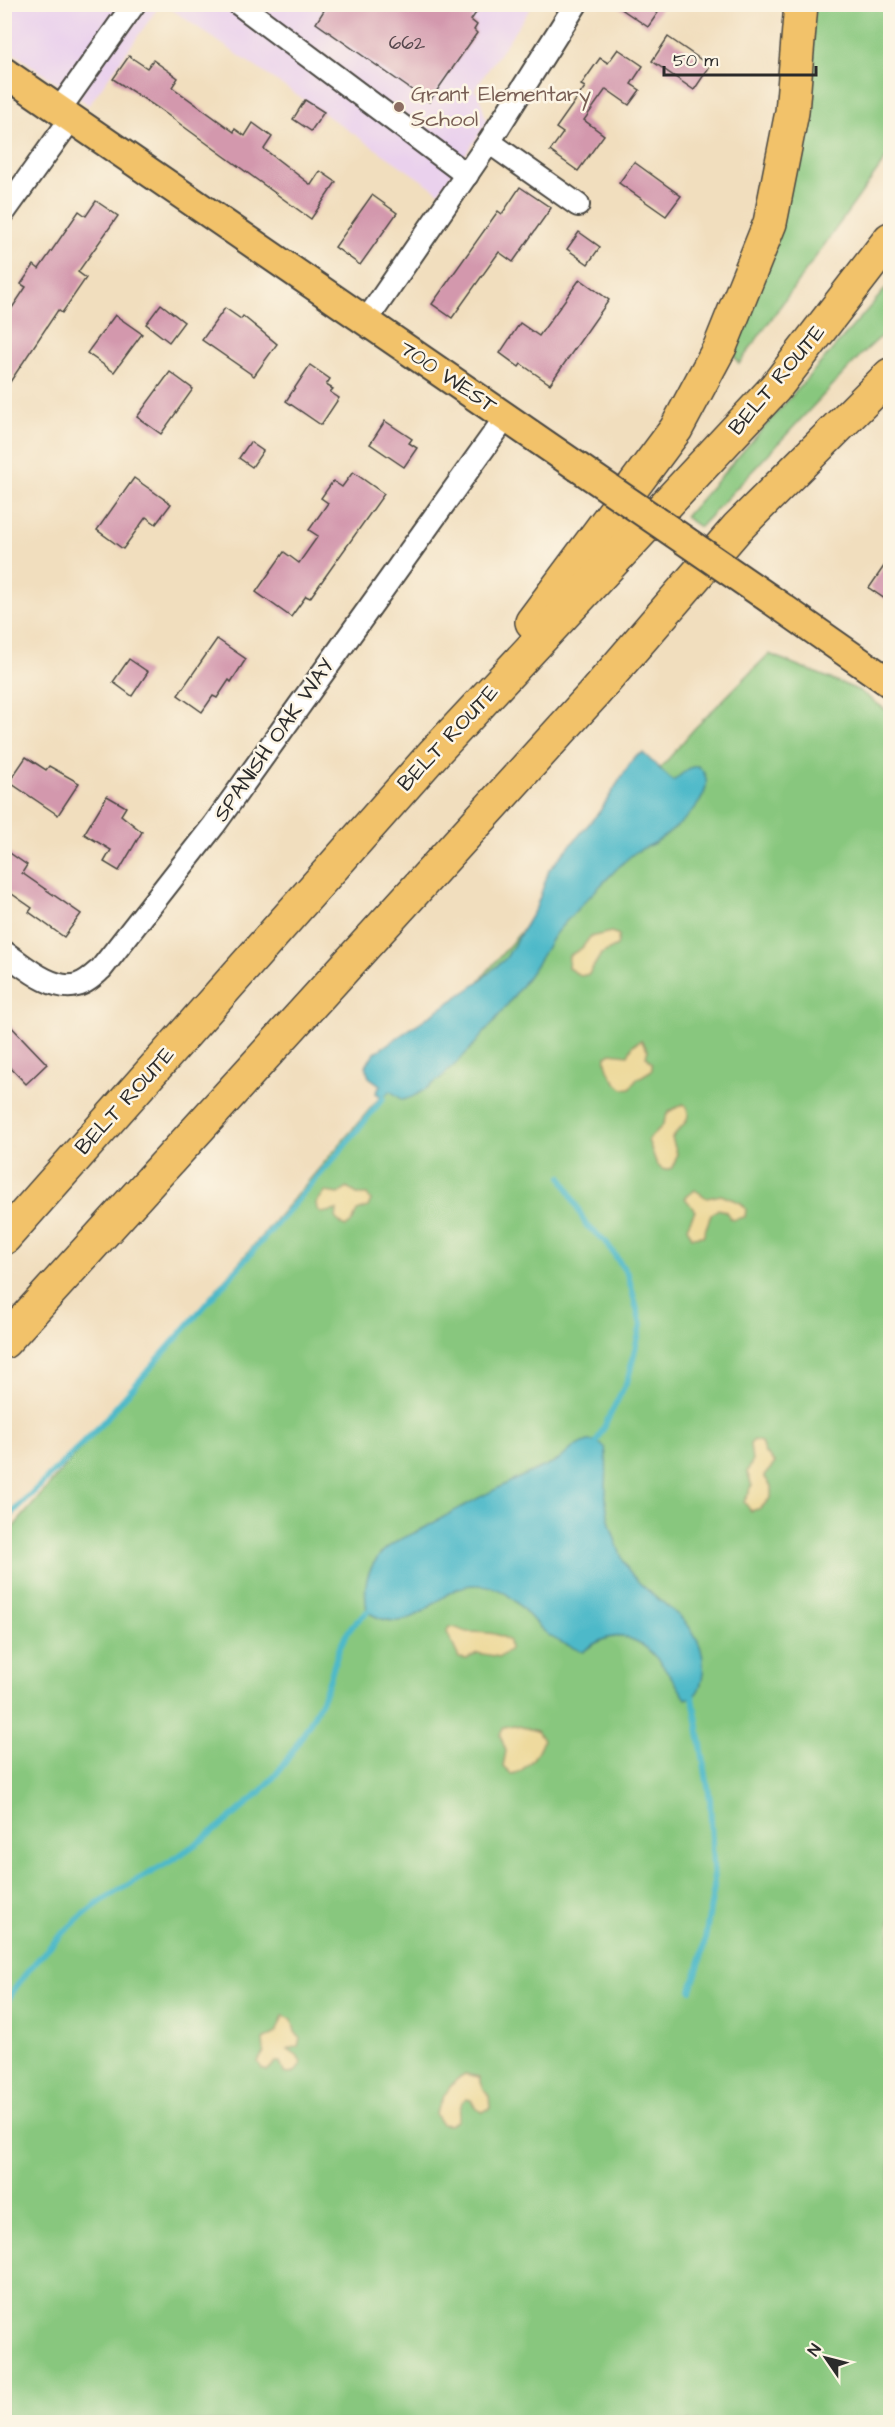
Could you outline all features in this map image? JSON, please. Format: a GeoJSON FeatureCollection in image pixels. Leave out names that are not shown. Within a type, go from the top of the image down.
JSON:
{"type":"FeatureCollection","features":[{"type":"Feature","properties":{"kind":"highway"},"geometry":{"type":"LineString","coordinates":[[434,753],[676,429],[720,347],[770,223],[792,112],[801,4]]}},
{"type":"Feature","properties":{"kind":"highway","name":"BELT ROUTE"},"geometry":{"type":"LineString","coordinates":[[4,1238],[434,753],[775,388],[891,238]]}},
{"type":"Feature","properties":{"kind":"highway"},"geometry":{"type":"LineString","coordinates":[[4,1342],[592,696],[737,528],[891,375]]}},
{"type":"Feature","properties":{"kind":"main road","name":"700 WEST"},"geometry":{"type":"LineString","coordinates":[[4,72],[891,683]]}},
{"type":"Feature","properties":{"kind":"street"},"geometry":{"type":"LineString","coordinates":[[4,212],[134,4]]}},
{"type":"Feature","properties":{"kind":"street"},"geometry":{"type":"LineString","coordinates":[[239,4],[467,174]]}},
{"type":"Feature","properties":{"kind":"street"},"geometry":{"type":"LineString","coordinates":[[366,321],[489,142],[576,4]]}},
{"type":"Feature","properties":{"kind":"street"},"geometry":{"type":"LineString","coordinates":[[489,142],[578,205]]}},
{"type":"Feature","properties":{"kind":"street","name":"SPANISH OAK WAY"},"geometry":{"type":"LineString","coordinates":[[6,956],[47,980],[65,986],[77,985],[101,969],[214,825],[506,417]]}},
{"type":"Feature","properties":{"kind":"shaded area"},"geometry":{"type":"Polygon","coordinates":[[[5,5],[160,5],[89,105],[5,47],[5,5]]]}},
{"type":"Feature","properties":{"kind":"shaded area","name":"Grant Elementary School"},"geometry":{"type":"Polygon","coordinates":[[[165,5],[533,5],[474,90],[479,94],[487,123],[439,192],[165,5]]]}},
{"type":"Feature","properties":{"kind":"green space"},"geometry":{"type":"Polygon","coordinates":[[[814,5],[890,5],[890,153],[739,364],[733,354],[814,5]]]}},
{"type":"Feature","properties":{"kind":"green space"},"geometry":{"type":"Polygon","coordinates":[[[890,284],[890,328],[860,356],[700,527],[685,517],[890,284]]]}},
{"type":"Feature","properties":{"kind":"green space"},"geometry":{"type":"Polygon","coordinates":[[[769,654],[858,690],[890,713],[890,2422],[5,2422],[5,1537],[693,730],[769,654]]]}},
{"type":"Feature","properties":{"kind":"sand"},"geometry":{"type":"Polygon","coordinates":[[[611,932],[619,935],[617,946],[601,954],[589,974],[581,976],[568,968],[569,956],[582,948],[590,937],[611,932]]]}},
{"type":"Feature","properties":{"kind":"sand"},"geometry":{"type":"Polygon","coordinates":[[[641,1040],[648,1050],[646,1056],[652,1063],[652,1070],[637,1079],[630,1088],[623,1089],[610,1074],[606,1056],[611,1053],[628,1055],[633,1045],[641,1040]]]}},
{"type":"Feature","properties":{"kind":"sand"},"geometry":{"type":"Polygon","coordinates":[[[683,1104],[687,1107],[688,1117],[672,1138],[677,1154],[673,1168],[664,1170],[657,1165],[648,1140],[662,1126],[668,1112],[683,1104]]]}},
{"type":"Feature","properties":{"kind":"sand"},"geometry":{"type":"Polygon","coordinates":[[[347,1188],[359,1195],[367,1195],[371,1200],[368,1207],[357,1211],[352,1222],[345,1227],[336,1219],[337,1210],[322,1213],[317,1209],[316,1203],[325,1192],[339,1194],[347,1188]]]}},
{"type":"Feature","properties":{"kind":"sand"},"geometry":{"type":"Polygon","coordinates":[[[695,1190],[707,1198],[721,1195],[741,1203],[746,1209],[745,1217],[732,1220],[725,1211],[718,1209],[711,1215],[703,1236],[692,1237],[687,1227],[695,1211],[685,1198],[695,1190]]]}},
{"type":"Feature","properties":{"kind":"sand"},"geometry":{"type":"Polygon","coordinates":[[[754,1440],[761,1442],[764,1452],[775,1463],[764,1476],[771,1486],[771,1497],[761,1508],[751,1511],[744,1502],[752,1486],[747,1472],[752,1462],[750,1444],[754,1440]]]}},
{"type":"Feature","properties":{"kind":"sand"},"geometry":{"type":"Polygon","coordinates":[[[449,1627],[500,1636],[509,1641],[510,1649],[500,1657],[477,1653],[467,1659],[459,1658],[447,1632],[449,1627]]]}},
{"type":"Feature","properties":{"kind":"sand"},"geometry":{"type":"Polygon","coordinates":[[[514,1725],[537,1731],[543,1740],[531,1762],[511,1774],[503,1766],[506,1751],[500,1735],[504,1727],[514,1725]]]}},
{"type":"Feature","properties":{"kind":"sand"},"geometry":{"type":"Polygon","coordinates":[[[283,2016],[292,2019],[295,2032],[300,2038],[298,2046],[288,2050],[297,2056],[301,2063],[290,2074],[284,2073],[280,2062],[276,2062],[267,2071],[262,2069],[258,2061],[264,2052],[263,2040],[276,2033],[283,2016]]]}},
{"type":"Feature","properties":{"kind":"sand"},"geometry":{"type":"Polygon","coordinates":[[[465,2074],[479,2077],[489,2096],[490,2108],[483,2112],[476,2109],[471,2100],[466,2099],[462,2102],[457,2121],[450,2125],[441,2124],[435,2113],[451,2086],[465,2074]]]}},
{"type":"Feature","properties":{"kind":"water"},"geometry":{"type":"Polygon","coordinates":[[[643,753],[673,781],[689,768],[698,766],[705,776],[706,786],[695,808],[665,836],[627,859],[578,908],[555,934],[525,981],[494,1021],[476,1043],[438,1080],[420,1093],[403,1100],[390,1091],[383,1098],[376,1093],[380,1085],[369,1077],[365,1066],[376,1052],[475,985],[506,958],[536,908],[549,870],[600,811],[634,757],[643,753]]]}},
{"type":"Feature","properties":{"kind":"water"},"geometry":{"type":"Polygon","coordinates":[[[588,1441],[597,1441],[605,1448],[607,1510],[623,1560],[632,1575],[687,1625],[697,1640],[703,1658],[702,1680],[695,1695],[686,1699],[656,1657],[644,1646],[631,1639],[616,1637],[601,1640],[583,1652],[550,1636],[518,1603],[500,1590],[489,1586],[462,1587],[449,1593],[414,1617],[400,1621],[385,1620],[367,1612],[366,1590],[370,1569],[389,1546],[491,1491],[559,1460],[574,1447],[588,1441]]]}},
{"type":"Feature","properties":{"kind":"building"},"geometry":{"type":"Polygon","coordinates":[[[328,4],[482,4],[471,20],[477,25],[474,30],[477,33],[429,102],[316,23],[328,4]]]}},
{"type":"Feature","properties":{"kind":"building"},"geometry":{"type":"Polygon","coordinates":[[[614,4],[664,4],[648,27],[614,4]]]}},
{"type":"Feature","properties":{"kind":"building"},"geometry":{"type":"Polygon","coordinates":[[[668,37],[710,66],[694,90],[652,61],[668,37]]]}},
{"type":"Feature","properties":{"kind":"building"},"geometry":{"type":"Polygon","coordinates":[[[618,49],[643,66],[631,84],[640,90],[629,105],[606,89],[584,120],[604,135],[578,171],[550,151],[563,133],[556,128],[585,87],[581,85],[600,58],[608,63],[618,49]]]}},
{"type":"Feature","properties":{"kind":"building"},"geometry":{"type":"Polygon","coordinates":[[[129,56],[147,68],[153,60],[178,78],[172,87],[234,132],[235,129],[245,136],[253,123],[272,137],[264,149],[311,185],[320,171],[336,182],[311,219],[158,108],[113,79],[129,56]]]}},
{"type":"Feature","properties":{"kind":"building"},"geometry":{"type":"Polygon","coordinates":[[[305,100],[324,112],[311,131],[293,119],[305,100]]]}},
{"type":"Feature","properties":{"kind":"building"},"geometry":{"type":"Polygon","coordinates":[[[634,162],[681,196],[666,216],[619,183],[634,162]]]}},
{"type":"Feature","properties":{"kind":"building"},"geometry":{"type":"Polygon","coordinates":[[[520,187],[551,208],[513,262],[499,252],[452,318],[432,304],[498,211],[502,214],[520,187]]]}},
{"type":"Feature","properties":{"kind":"building"},"geometry":{"type":"Polygon","coordinates":[[[372,195],[397,213],[360,265],[335,247],[372,195]]]}},
{"type":"Feature","properties":{"kind":"building"},"geometry":{"type":"Polygon","coordinates":[[[96,201],[118,216],[78,272],[86,278],[62,313],[58,310],[4,391],[4,320],[26,287],[21,284],[34,265],[39,269],[79,211],[86,216],[96,201]]]}},
{"type":"Feature","properties":{"kind":"building"},"geometry":{"type":"Polygon","coordinates":[[[579,232],[600,247],[588,264],[567,249],[579,232]]]}},
{"type":"Feature","properties":{"kind":"building"},"geometry":{"type":"Polygon","coordinates":[[[580,279],[609,300],[550,384],[521,364],[519,367],[500,353],[520,323],[539,336],[580,279]]]}},
{"type":"Feature","properties":{"kind":"building"},"geometry":{"type":"Polygon","coordinates":[[[161,304],[184,322],[169,342],[146,324],[161,304]]]}},
{"type":"Feature","properties":{"kind":"building"},"geometry":{"type":"Polygon","coordinates":[[[225,308],[241,319],[243,316],[277,344],[254,376],[202,340],[225,308]]]}},
{"type":"Feature","properties":{"kind":"building"},"geometry":{"type":"Polygon","coordinates":[[[115,315],[142,334],[114,372],[87,353],[115,315]]]}},
{"type":"Feature","properties":{"kind":"building"},"geometry":{"type":"Polygon","coordinates":[[[310,365],[330,379],[326,385],[333,389],[330,392],[339,398],[321,425],[286,401],[310,365]]]}},
{"type":"Feature","properties":{"kind":"building"},"geometry":{"type":"Polygon","coordinates":[[[170,372],[193,389],[161,434],[137,417],[170,372]]]}},
{"type":"Feature","properties":{"kind":"building"},"geometry":{"type":"Polygon","coordinates":[[[385,421],[412,439],[409,443],[417,448],[404,467],[370,444],[385,421]]]}},
{"type":"Feature","properties":{"kind":"building"},"geometry":{"type":"Polygon","coordinates":[[[250,442],[263,451],[252,467],[239,458],[250,442]]]}},
{"type":"Feature","properties":{"kind":"building"},"geometry":{"type":"Polygon","coordinates":[[[353,472],[384,494],[310,598],[306,596],[291,617],[256,592],[284,552],[299,563],[318,536],[309,530],[328,503],[321,498],[333,481],[342,487],[353,472]]]}},
{"type":"Feature","properties":{"kind":"building"},"geometry":{"type":"Polygon","coordinates":[[[134,478],[171,504],[156,524],[146,517],[123,549],[97,530],[134,478]]]}},
{"type":"Feature","properties":{"kind":"building"},"geometry":{"type":"Polygon","coordinates":[[[891,556],[891,603],[869,588],[891,556]]]}},
{"type":"Feature","properties":{"kind":"building"},"geometry":{"type":"Polygon","coordinates":[[[217,639],[246,659],[231,682],[229,680],[217,698],[213,696],[202,712],[178,695],[217,639]]]}},
{"type":"Feature","properties":{"kind":"building"},"geometry":{"type":"Polygon","coordinates":[[[129,659],[148,672],[132,696],[113,682],[129,659]]]}},
{"type":"Feature","properties":{"kind":"building"},"geometry":{"type":"Polygon","coordinates":[[[26,757],[46,770],[49,766],[79,783],[58,815],[9,782],[26,757]]]}},
{"type":"Feature","properties":{"kind":"building"},"geometry":{"type":"Polygon","coordinates":[[[107,796],[126,807],[121,815],[142,832],[119,871],[104,862],[111,850],[84,834],[107,796]]]}},
{"type":"Feature","properties":{"kind":"building"},"geometry":{"type":"Polygon","coordinates":[[[4,849],[27,865],[22,873],[81,914],[64,937],[29,912],[32,908],[9,892],[4,898],[4,849]]]}},
{"type":"Feature","properties":{"kind":"building"},"geometry":{"type":"Polygon","coordinates":[[[4,1019],[47,1064],[26,1084],[4,1061],[4,1019]]]}},
{"type":"Feature","properties":{"kind":"waterway"},"geometry":{"type":"LineString","coordinates":[[4,1521],[96,1430],[336,1156],[383,1098]]}},
{"type":"Feature","properties":{"kind":"waterway"},"geometry":{"type":"LineString","coordinates":[[562,1177],[586,1225],[606,1242],[628,1275],[641,1325],[628,1379],[597,1441]]}},
{"type":"Feature","properties":{"kind":"waterway"},"geometry":{"type":"LineString","coordinates":[[4,2007],[35,1962],[92,1908],[200,1841],[221,1826],[268,1784],[294,1749],[316,1710],[348,1632],[367,1612]]}},
{"type":"Feature","properties":{"kind":"waterway"},"geometry":{"type":"LineString","coordinates":[[691,1990],[703,1951],[714,1887],[710,1799],[693,1697]]}},
{"type":"Feature","properties":{"kind":"place","name":"Grant Elementary School"},"geometry":{"type":"Point","coordinates":[399,107]}}]}
